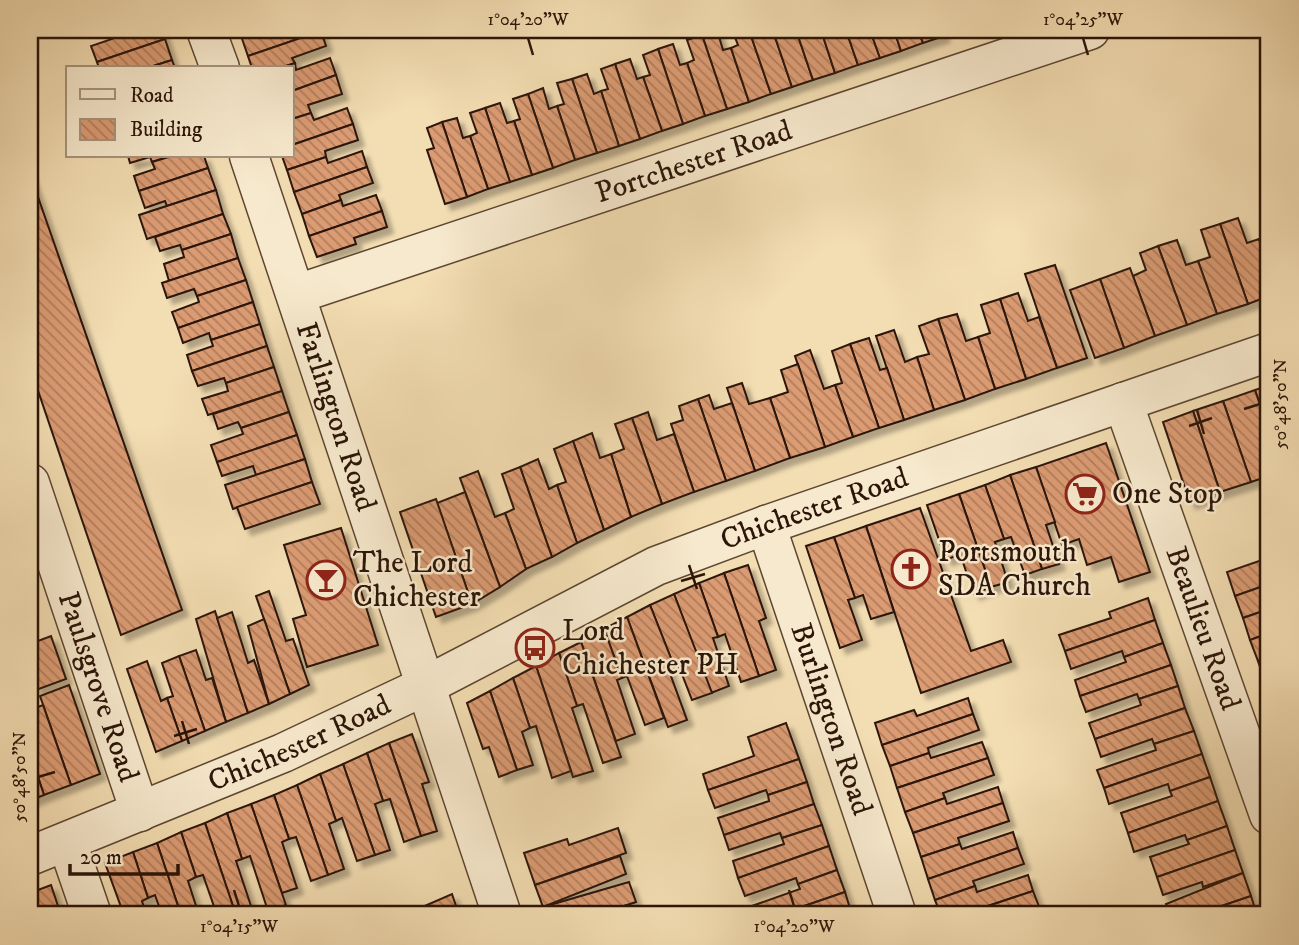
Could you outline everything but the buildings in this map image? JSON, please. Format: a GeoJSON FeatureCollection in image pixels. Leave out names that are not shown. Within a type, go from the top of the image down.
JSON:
{"type":"FeatureCollection","features":[{"type":"Feature","properties":{"kind":"street"},"geometry":{"type":"LineString","coordinates":[[206,30],[219,66]]}},
{"type":"Feature","properties":{"kind":"street","name":"Portchester Road"},"geometry":{"type":"LineString","coordinates":[[297,294],[1090,30]]}},
{"type":"Feature","properties":{"kind":"street","name":"Farlington Road"},"geometry":{"type":"LineString","coordinates":[[251,158],[502,915]]}},
{"type":"Feature","properties":{"kind":"street","name":"Chichester Road"},"geometry":{"type":"LineString","coordinates":[[30,856],[283,753],[425,686],[656,566],[766,525],[1269,352]]}},
{"type":"Feature","properties":{"kind":"street","name":"Beaulieu Road"},"geometry":{"type":"LineString","coordinates":[[1123,402],[1269,815]]}},
{"type":"Feature","properties":{"kind":"street","name":"Paulsgrove Road"},"geometry":{"type":"LineString","coordinates":[[30,483],[140,812]]}},
{"type":"Feature","properties":{"kind":"street","name":"Burlington Road"},"geometry":{"type":"LineString","coordinates":[[766,525],[897,915]]}},
{"type":"Feature","properties":{"kind":"street"},"geometry":{"type":"LineString","coordinates":[[67,842],[92,915]]}},
{"type":"Feature","properties":{"kind":"place","name":"One Stop"},"geometry":{"type":"Point","coordinates":[1085,494]}},
{"type":"Feature","properties":{"kind":"place","name":"Portsmouth SDA Church"},"geometry":{"type":"Point","coordinates":[911,569]}},
{"type":"Feature","properties":{"kind":"place","name":"The Lord Chichester"},"geometry":{"type":"Point","coordinates":[326,580]}},
{"type":"Feature","properties":{"kind":"place","name":"Lord Chichester PH"},"geometry":{"type":"Point","coordinates":[535,648]}}]}
